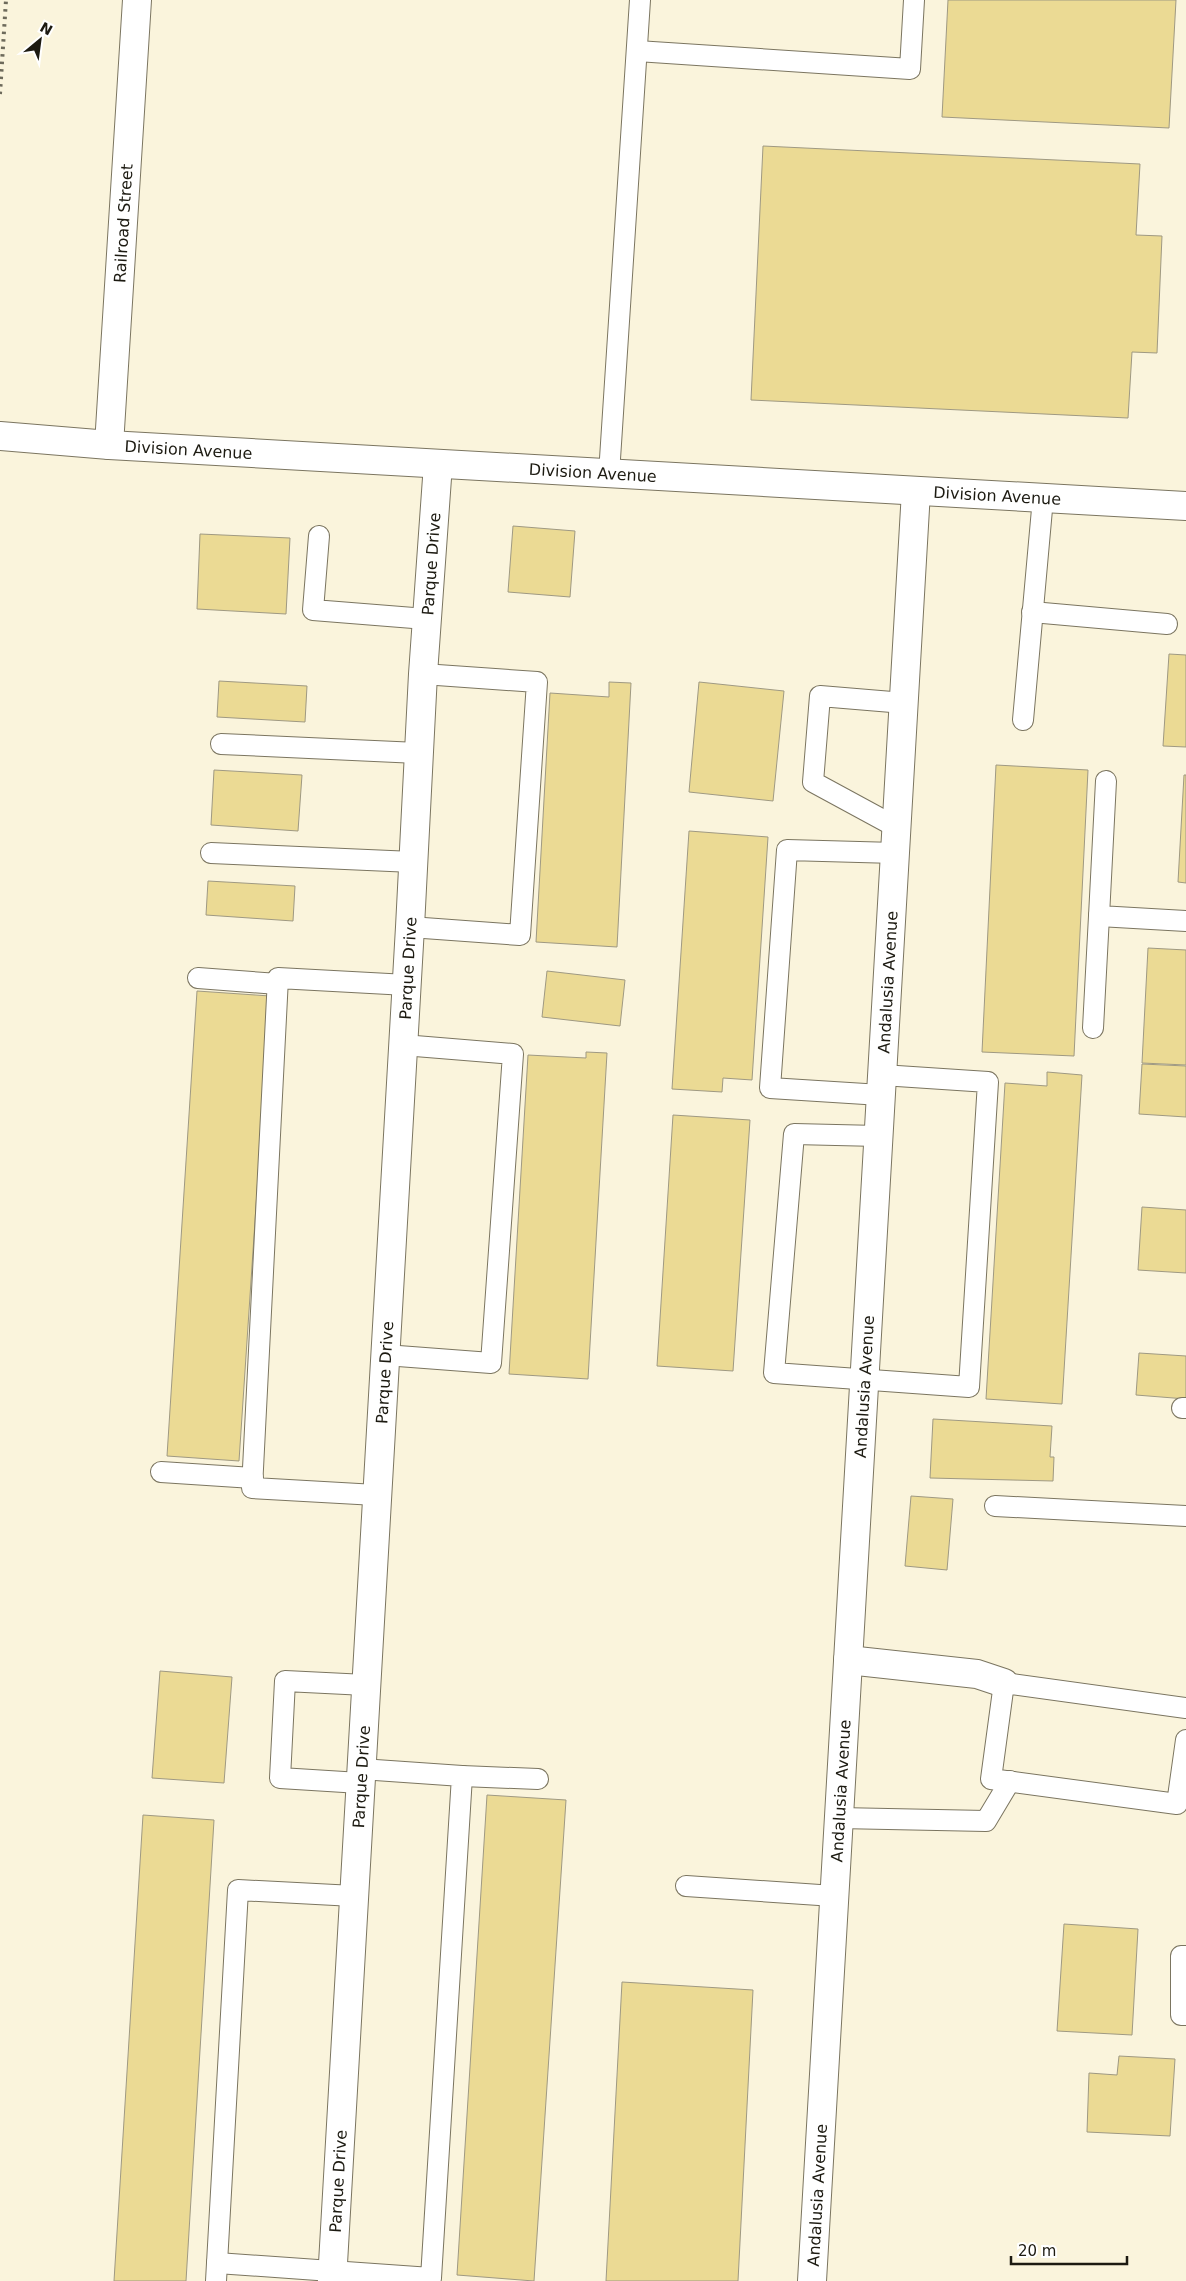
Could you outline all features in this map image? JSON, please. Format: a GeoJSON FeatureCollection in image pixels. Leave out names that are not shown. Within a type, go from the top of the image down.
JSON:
{"type":"FeatureCollection","features":[{"type":"Feature","properties":{"kind":"street","name":"Railroad Street"},"geometry":{"type":"LineString","coordinates":[[109,445],[137,0]]}},
{"type":"Feature","properties":{"kind":"street","name":"Division Avenue"},"geometry":{"type":"LineString","coordinates":[[0,436],[109,445],[1186,506]]}},
{"type":"Feature","properties":{"kind":"street","name":"Parque Drive"},"geometry":{"type":"LineString","coordinates":[[332,2276],[407,985],[418,753],[438,464]]}},
{"type":"Feature","properties":{"kind":"street","name":"Andalusia Avenue"},"geometry":{"type":"LineString","coordinates":[[812,2281],[916,491]]}},
{"type":"Feature","properties":{"kind":"street"},"geometry":{"type":"LineString","coordinates":[[848,1660],[977,1674],[1004,1682]]}},
{"type":"Feature","properties":{"kind":"lane"},"geometry":{"type":"LineString","coordinates":[[609,474],[640,0]]}},
{"type":"Feature","properties":{"kind":"lane"},"geometry":{"type":"LineString","coordinates":[[637,51],[910,69],[914,0]]}},
{"type":"Feature","properties":{"kind":"lane"},"geometry":{"type":"LineString","coordinates":[[1023,720],[1042,498]]}},
{"type":"Feature","properties":{"kind":"lane"},"geometry":{"type":"LineString","coordinates":[[319,536],[313,610],[426,619]]}},
{"type":"Feature","properties":{"kind":"lane"},"geometry":{"type":"LineString","coordinates":[[1032,612],[1167,624]]}},
{"type":"Feature","properties":{"kind":"lane"},"geometry":{"type":"LineString","coordinates":[[410,928],[520,935],[537,682],[423,674]]}},
{"type":"Feature","properties":{"kind":"lane"},"geometry":{"type":"LineString","coordinates":[[896,840],[813,782],[820,696],[904,703]]}},
{"type":"Feature","properties":{"kind":"lane"},"geometry":{"type":"LineString","coordinates":[[222,744],[418,753]]}},
{"type":"Feature","properties":{"kind":"lane"},"geometry":{"type":"LineString","coordinates":[[1093,1028],[1106,781]]}},
{"type":"Feature","properties":{"kind":"lane"},"geometry":{"type":"LineString","coordinates":[[878,1136],[794,1134],[774,1373],[969,1387],[988,1082],[770,1088],[787,850],[896,840]]}},
{"type":"Feature","properties":{"kind":"lane"},"geometry":{"type":"LineString","coordinates":[[211,852],[413,862]]}},
{"type":"Feature","properties":{"kind":"lane"},"geometry":{"type":"LineString","coordinates":[[1099,916],[1186,921]]}},
{"type":"Feature","properties":{"kind":"lane"},"geometry":{"type":"LineString","coordinates":[[198,978],[278,984]]}},
{"type":"Feature","properties":{"kind":"lane"},"geometry":{"type":"LineString","coordinates":[[376,1495],[252,1488],[278,978],[407,985]]}},
{"type":"Feature","properties":{"kind":"lane"},"geometry":{"type":"LineString","coordinates":[[385,1355],[491,1363],[513,1054],[403,1045]]}},
{"type":"Feature","properties":{"kind":"lane"},"geometry":{"type":"LineString","coordinates":[[161,1472],[253,1478]]}},
{"type":"Feature","properties":{"kind":"lane"},"geometry":{"type":"LineString","coordinates":[[995,1506],[1186,1516]]}},
{"type":"Feature","properties":{"kind":"lane"},"geometry":{"type":"LineString","coordinates":[[366,1685],[285,1681],[280,1778],[462,1776],[538,1779]]}},
{"type":"Feature","properties":{"kind":"lane"},"geometry":{"type":"LineString","coordinates":[[1186,1708],[1004,1682],[991,1778],[1177,1804],[1186,1740]]}},
{"type":"Feature","properties":{"kind":"lane"},"geometry":{"type":"LineString","coordinates":[[354,1896],[238,1890],[217,2272],[435,2280],[462,1776]]}},
{"type":"Feature","properties":{"kind":"lane"},"geometry":{"type":"LineString","coordinates":[[839,1818],[986,1821],[1010,1781]]}},
{"type":"Feature","properties":{"kind":"lane"},"geometry":{"type":"LineString","coordinates":[[686,1886],[834,1896]]}},
{"type":"Feature","properties":{"kind":"lane"},"geometry":{"type":"LineString","coordinates":[[1186,1956],[1181,1956],[1180,2015],[1186,2015]]}},
{"type":"Feature","properties":{"kind":"building"},"geometry":{"type":"Polygon","coordinates":[[[948,0],[1176,0],[1169,128],[942,117],[948,0]]]}},
{"type":"Feature","properties":{"kind":"building"},"geometry":{"type":"Polygon","coordinates":[[[763,146],[1140,164],[1136,235],[1162,236],[1157,353],[1132,352],[1128,418],[751,400],[763,146]]]}},
{"type":"Feature","properties":{"kind":"building"},"geometry":{"type":"Polygon","coordinates":[[[513,526],[575,531],[570,597],[508,592],[513,526]]]}},
{"type":"Feature","properties":{"kind":"building"},"geometry":{"type":"Polygon","coordinates":[[[200,534],[290,538],[286,614],[197,609],[200,534]]]}},
{"type":"Feature","properties":{"kind":"building"},"geometry":{"type":"Polygon","coordinates":[[[1169,654],[1186,655],[1186,747],[1163,746],[1169,654]]]}},
{"type":"Feature","properties":{"kind":"building"},"geometry":{"type":"Polygon","coordinates":[[[219,681],[307,686],[305,722],[217,717],[219,681]]]}},
{"type":"Feature","properties":{"kind":"building"},"geometry":{"type":"Polygon","coordinates":[[[609,682],[631,683],[617,947],[536,942],[550,693],[609,697],[609,682]]]}},
{"type":"Feature","properties":{"kind":"building"},"geometry":{"type":"Polygon","coordinates":[[[699,682],[784,691],[773,801],[689,792],[699,682]]]}},
{"type":"Feature","properties":{"kind":"building"},"geometry":{"type":"Polygon","coordinates":[[[996,765],[1088,770],[1074,1056],[982,1052],[996,765]]]}},
{"type":"Feature","properties":{"kind":"building"},"geometry":{"type":"Polygon","coordinates":[[[214,770],[302,775],[298,831],[211,825],[214,770]]]}},
{"type":"Feature","properties":{"kind":"building"},"geometry":{"type":"Polygon","coordinates":[[[1184,775],[1186,775],[1186,883],[1178,882],[1184,775]]]}},
{"type":"Feature","properties":{"kind":"building"},"geometry":{"type":"Polygon","coordinates":[[[689,831],[768,837],[752,1080],[723,1078],[722,1092],[672,1089],[689,831]]]}},
{"type":"Feature","properties":{"kind":"building"},"geometry":{"type":"Polygon","coordinates":[[[208,881],[295,886],[293,921],[206,915],[208,881]]]}},
{"type":"Feature","properties":{"kind":"building"},"geometry":{"type":"Polygon","coordinates":[[[1148,948],[1186,950],[1186,1065],[1142,1063],[1148,948]]]}},
{"type":"Feature","properties":{"kind":"building"},"geometry":{"type":"Polygon","coordinates":[[[547,971],[625,980],[620,1026],[542,1017],[547,971]]]}},
{"type":"Feature","properties":{"kind":"building"},"geometry":{"type":"Polygon","coordinates":[[[197,991],[270,996],[239,1461],[167,1456],[197,991]]]}},
{"type":"Feature","properties":{"kind":"building"},"geometry":{"type":"Polygon","coordinates":[[[586,1052],[607,1053],[588,1379],[509,1374],[528,1055],[586,1058],[586,1052]]]}},
{"type":"Feature","properties":{"kind":"building"},"geometry":{"type":"Polygon","coordinates":[[[1142,1064],[1186,1066],[1186,1117],[1139,1114],[1142,1064]]]}},
{"type":"Feature","properties":{"kind":"building"},"geometry":{"type":"Polygon","coordinates":[[[1047,1072],[1082,1075],[1062,1404],[986,1399],[1005,1083],[1047,1086],[1047,1072]]]}},
{"type":"Feature","properties":{"kind":"building"},"geometry":{"type":"Polygon","coordinates":[[[673,1115],[750,1120],[733,1371],[657,1366],[673,1115]]]}},
{"type":"Feature","properties":{"kind":"building"},"geometry":{"type":"Polygon","coordinates":[[[1142,1207],[1186,1210],[1186,1273],[1138,1270],[1142,1207]]]}},
{"type":"Feature","properties":{"kind":"building"},"geometry":{"type":"Polygon","coordinates":[[[1139,1353],[1186,1356],[1186,1399],[1136,1395],[1139,1353]]]}},
{"type":"Feature","properties":{"kind":"building"},"geometry":{"type":"Polygon","coordinates":[[[933,1419],[1052,1426],[1050,1457],[1054,1457],[1053,1481],[930,1478],[933,1419]]]}},
{"type":"Feature","properties":{"kind":"building"},"geometry":{"type":"Polygon","coordinates":[[[911,1496],[953,1499],[947,1570],[905,1566],[911,1496]]]}},
{"type":"Feature","properties":{"kind":"building"},"geometry":{"type":"Polygon","coordinates":[[[160,1671],[232,1677],[224,1783],[152,1778],[160,1671]]]}},
{"type":"Feature","properties":{"kind":"building"},"geometry":{"type":"Polygon","coordinates":[[[487,1795],[566,1800],[534,2281],[457,2275],[487,1795]]]}},
{"type":"Feature","properties":{"kind":"building"},"geometry":{"type":"Polygon","coordinates":[[[143,1815],[214,1820],[186,2281],[114,2281],[143,1815]]]}},
{"type":"Feature","properties":{"kind":"building"},"geometry":{"type":"Polygon","coordinates":[[[1064,1924],[1138,1929],[1132,2035],[1057,2031],[1064,1924]]]}},
{"type":"Feature","properties":{"kind":"building"},"geometry":{"type":"Polygon","coordinates":[[[622,1982],[753,1990],[738,2281],[606,2281],[622,1982]]]}},
{"type":"Feature","properties":{"kind":"building"},"geometry":{"type":"Polygon","coordinates":[[[1119,2056],[1175,2059],[1170,2136],[1087,2132],[1089,2073],[1117,2075],[1119,2056]]]}},
{"type":"Feature","properties":{"kind":"railway"},"geometry":{"type":"LineString","coordinates":[[0,94],[6,0]]}}]}
